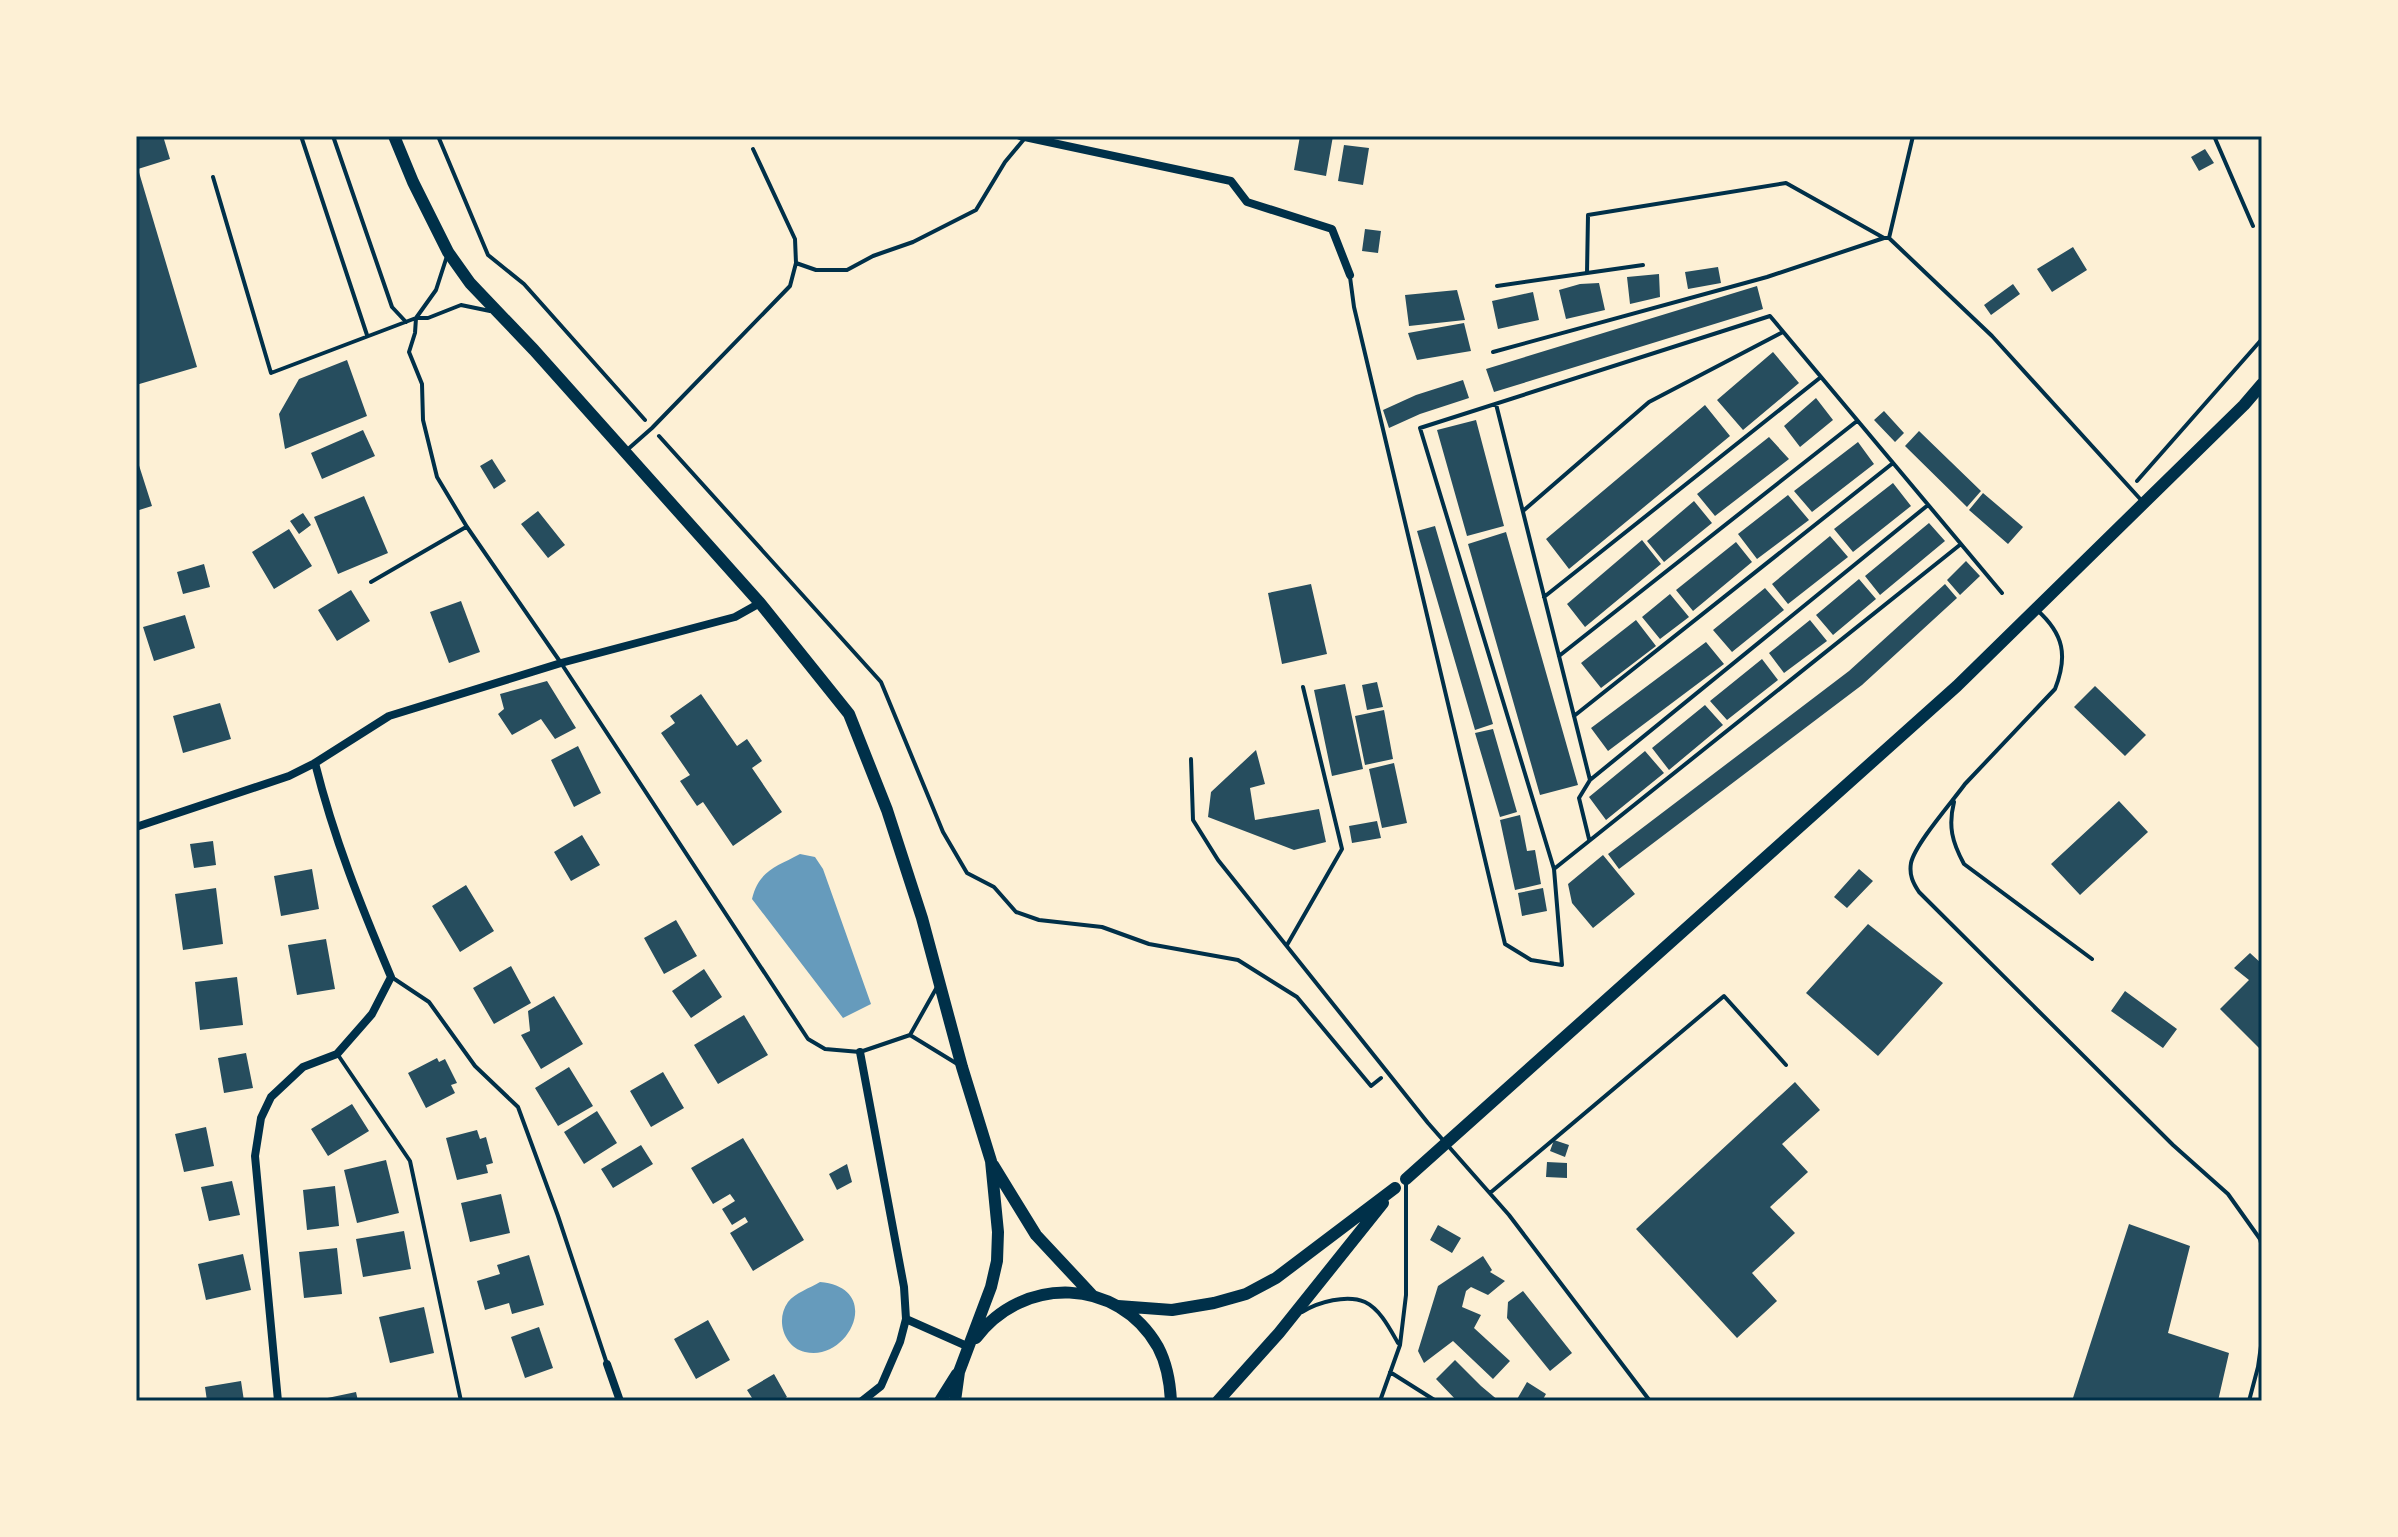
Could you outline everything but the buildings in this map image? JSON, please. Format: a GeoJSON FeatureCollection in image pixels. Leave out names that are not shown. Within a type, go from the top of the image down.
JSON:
{"type":"FeatureCollection","features":[{"type":"Feature","properties":{"kind":"main road"},"geometry":{"type":"LineString","coordinates":[[394,136],[448,252],[470,283],[760,603],[849,714],[887,810],[922,918],[991,1161],[998,1232],[997,1261],[991,1287],[959,1372],[940,1401]]}},
{"type":"Feature","properties":{"kind":"main road"},"geometry":{"type":"LineString","coordinates":[[1406,1179],[1945,697],[2262,384]]}},
{"type":"Feature","properties":{"kind":"main road"},"geometry":{"type":"LineString","coordinates":[[991,1161],[1036,1235],[1092,1295]]}},
{"type":"Feature","properties":{"kind":"main road"},"geometry":{"type":"LineString","coordinates":[[1118,1306],[1172,1310],[1246,1294],[1276,1278],[1395,1188],[1292,1317],[1218,1401]]}},
{"type":"Feature","properties":{"kind":"main road"},"geometry":{"type":"LineString","coordinates":[[969,1347],[986,1324],[1009,1306],[1035,1296],[1064,1292],[1092,1295],[1118,1306],[1141,1324],[1158,1348],[1169,1375],[1171,1401]]}},
{"type":"Feature","properties":{"kind":"main road"},"geometry":{"type":"LineString","coordinates":[[955,1401],[959,1372]]}},
{"type":"Feature","properties":{"kind":"street"},"geometry":{"type":"LineString","coordinates":[[1022,137],[1231,181],[1247,202],[1332,229],[1350,275]]}},
{"type":"Feature","properties":{"kind":"street"},"geometry":{"type":"LineString","coordinates":[[136,827],[275,781],[315,763],[389,716],[561,663],[735,617],[760,603]]}},
{"type":"Feature","properties":{"kind":"street"},"geometry":{"type":"LineString","coordinates":[[278,1401],[255,1156],[261,1118],[271,1097],[303,1067],[337,1054],[372,1014],[391,977],[329,821],[315,763]]}},
{"type":"Feature","properties":{"kind":"street"},"geometry":{"type":"LineString","coordinates":[[860,1052],[904,1287],[906,1319],[900,1342],[881,1386],[862,1401]]}},
{"type":"Feature","properties":{"kind":"street"},"geometry":{"type":"LineString","coordinates":[[906,1319],[969,1347]]}},
{"type":"Feature","properties":{"kind":"street"},"geometry":{"type":"LineString","coordinates":[[607,1364],[620,1401]]}},
{"type":"Feature","properties":{"kind":"lane"},"geometry":{"type":"LineString","coordinates":[[301,136],[367,336]]}},
{"type":"Feature","properties":{"kind":"lane"},"geometry":{"type":"LineString","coordinates":[[333,136],[392,307],[406,322]]}},
{"type":"Feature","properties":{"kind":"lane"},"geometry":{"type":"LineString","coordinates":[[1887,238],[1913,136]]}},
{"type":"Feature","properties":{"kind":"lane"},"geometry":{"type":"LineString","coordinates":[[2214,136],[2253,226]]}},
{"type":"Feature","properties":{"kind":"lane"},"geometry":{"type":"LineString","coordinates":[[796,263],[816,270],[847,270],[873,256],[913,242],[976,210],[1022,137]]}},
{"type":"Feature","properties":{"kind":"lane"},"geometry":{"type":"LineString","coordinates":[[625,451],[652,428],[790,286],[796,263],[795,239],[753,149]]}},
{"type":"Feature","properties":{"kind":"lane"},"geometry":{"type":"LineString","coordinates":[[213,177],[271,373],[416,318],[428,318],[461,305],[498,313]]}},
{"type":"Feature","properties":{"kind":"lane"},"geometry":{"type":"LineString","coordinates":[[1587,273],[1588,215],[1786,183],[1887,238],[1992,336],[2144,503]]}},
{"type":"Feature","properties":{"kind":"lane"},"geometry":{"type":"LineString","coordinates":[[1493,352],[1767,277],[1887,238]]}},
{"type":"Feature","properties":{"kind":"lane"},"geometry":{"type":"LineString","coordinates":[[448,252],[436,290],[416,318],[409,352],[422,384],[423,420],[437,477],[467,527],[561,663],[808,1039],[825,1049],[860,1052],[910,1035],[939,985]]}},
{"type":"Feature","properties":{"kind":"lane"},"geometry":{"type":"LineString","coordinates":[[1497,286],[1643,265]]}},
{"type":"Feature","properties":{"kind":"lane"},"geometry":{"type":"LineString","coordinates":[[1350,275],[1358,322],[1505,944],[1531,960],[1562,965],[1554,869],[1420,428],[1770,316],[2002,593]]}},
{"type":"Feature","properties":{"kind":"lane"},"geometry":{"type":"LineString","coordinates":[[1523,511],[1649,402],[1783,332]]}},
{"type":"Feature","properties":{"kind":"lane"},"geometry":{"type":"LineString","coordinates":[[1544,597],[1821,377]]}},
{"type":"Feature","properties":{"kind":"lane"},"geometry":{"type":"LineString","coordinates":[[1496,404],[1590,780]]}},
{"type":"Feature","properties":{"kind":"lane"},"geometry":{"type":"LineString","coordinates":[[1559,656],[1857,421]]}},
{"type":"Feature","properties":{"kind":"lane"},"geometry":{"type":"LineString","coordinates":[[1574,716],[1893,463]]}},
{"type":"Feature","properties":{"kind":"lane"},"geometry":{"type":"LineString","coordinates":[[1589,839],[1579,798],[1590,780],[1928,505]]}},
{"type":"Feature","properties":{"kind":"lane"},"geometry":{"type":"LineString","coordinates":[[371,582],[467,527]]}},
{"type":"Feature","properties":{"kind":"lane"},"geometry":{"type":"LineString","coordinates":[[1554,869],[1961,544]]}},
{"type":"Feature","properties":{"kind":"lane"},"geometry":{"type":"LineString","coordinates":[[2036,609],[2059,636],[2063,654],[2062,672],[2055,689],[1965,784],[1913,856],[1911,875],[1914,884],[2173,1145],[2228,1194],[2260,1239],[2262,1247]]}},
{"type":"Feature","properties":{"kind":"lane"},"geometry":{"type":"LineString","coordinates":[[1287,945],[1342,849],[1303,687]]}},
{"type":"Feature","properties":{"kind":"lane"},"geometry":{"type":"LineString","coordinates":[[1191,759],[1193,820],[1218,860],[1446,1144],[1509,1215],[1650,1401]]}},
{"type":"Feature","properties":{"kind":"lane"},"geometry":{"type":"LineString","coordinates":[[1965,784],[1954,803],[1950,824],[1953,845],[1964,864],[2092,959]]}},
{"type":"Feature","properties":{"kind":"lane"},"geometry":{"type":"LineString","coordinates":[[391,977],[429,1002],[475,1066],[518,1107],[607,1364]]}},
{"type":"Feature","properties":{"kind":"lane"},"geometry":{"type":"LineString","coordinates":[[1490,1193],[1724,996],[1786,1065]]}},
{"type":"Feature","properties":{"kind":"lane"},"geometry":{"type":"LineString","coordinates":[[910,1035],[962,1067]]}},
{"type":"Feature","properties":{"kind":"lane"},"geometry":{"type":"LineString","coordinates":[[337,1054],[410,1161],[461,1401]]}},
{"type":"Feature","properties":{"kind":"lane"},"geometry":{"type":"LineString","coordinates":[[1380,1401],[1400,1345],[1406,1295],[1406,1179]]}},
{"type":"Feature","properties":{"kind":"lane"},"geometry":{"type":"LineString","coordinates":[[1292,1317],[1314,1305],[1338,1299],[1365,1302],[1383,1318],[1400,1345]]}},
{"type":"Feature","properties":{"kind":"lane"},"geometry":{"type":"LineString","coordinates":[[2249,1401],[2262,1339]]}},
{"type":"Feature","properties":{"kind":"lane"},"geometry":{"type":"LineString","coordinates":[[1390,1372],[1436,1401]]}},
{"type":"Feature","properties":{"kind":"path"},"geometry":{"type":"LineString","coordinates":[[438,136],[488,255],[524,284],[881,682],[943,832],[967,873],[994,887],[1016,912],[1039,920],[1102,927],[1149,944],[1238,960],[1297,997],[1371,1086],[1388,1072]]}},
{"type":"Feature","properties":{"kind":"path"},"geometry":{"type":"LineString","coordinates":[[2130,488],[2262,339]]}},
{"type":"Feature","properties":{"kind":"water"},"geometry":{"type":"Polygon","coordinates":[[[800,854],[815,857],[823,869],[871,1004],[843,1018],[752,899],[764,875],[800,854]]]}},
{"type":"Feature","properties":{"kind":"water"},"geometry":{"type":"Polygon","coordinates":[[[820,1282],[840,1287],[851,1297],[855,1310],[853,1323],[835,1347],[821,1352],[805,1352],[787,1339],[782,1317],[791,1299],[820,1282]]]}}]}
